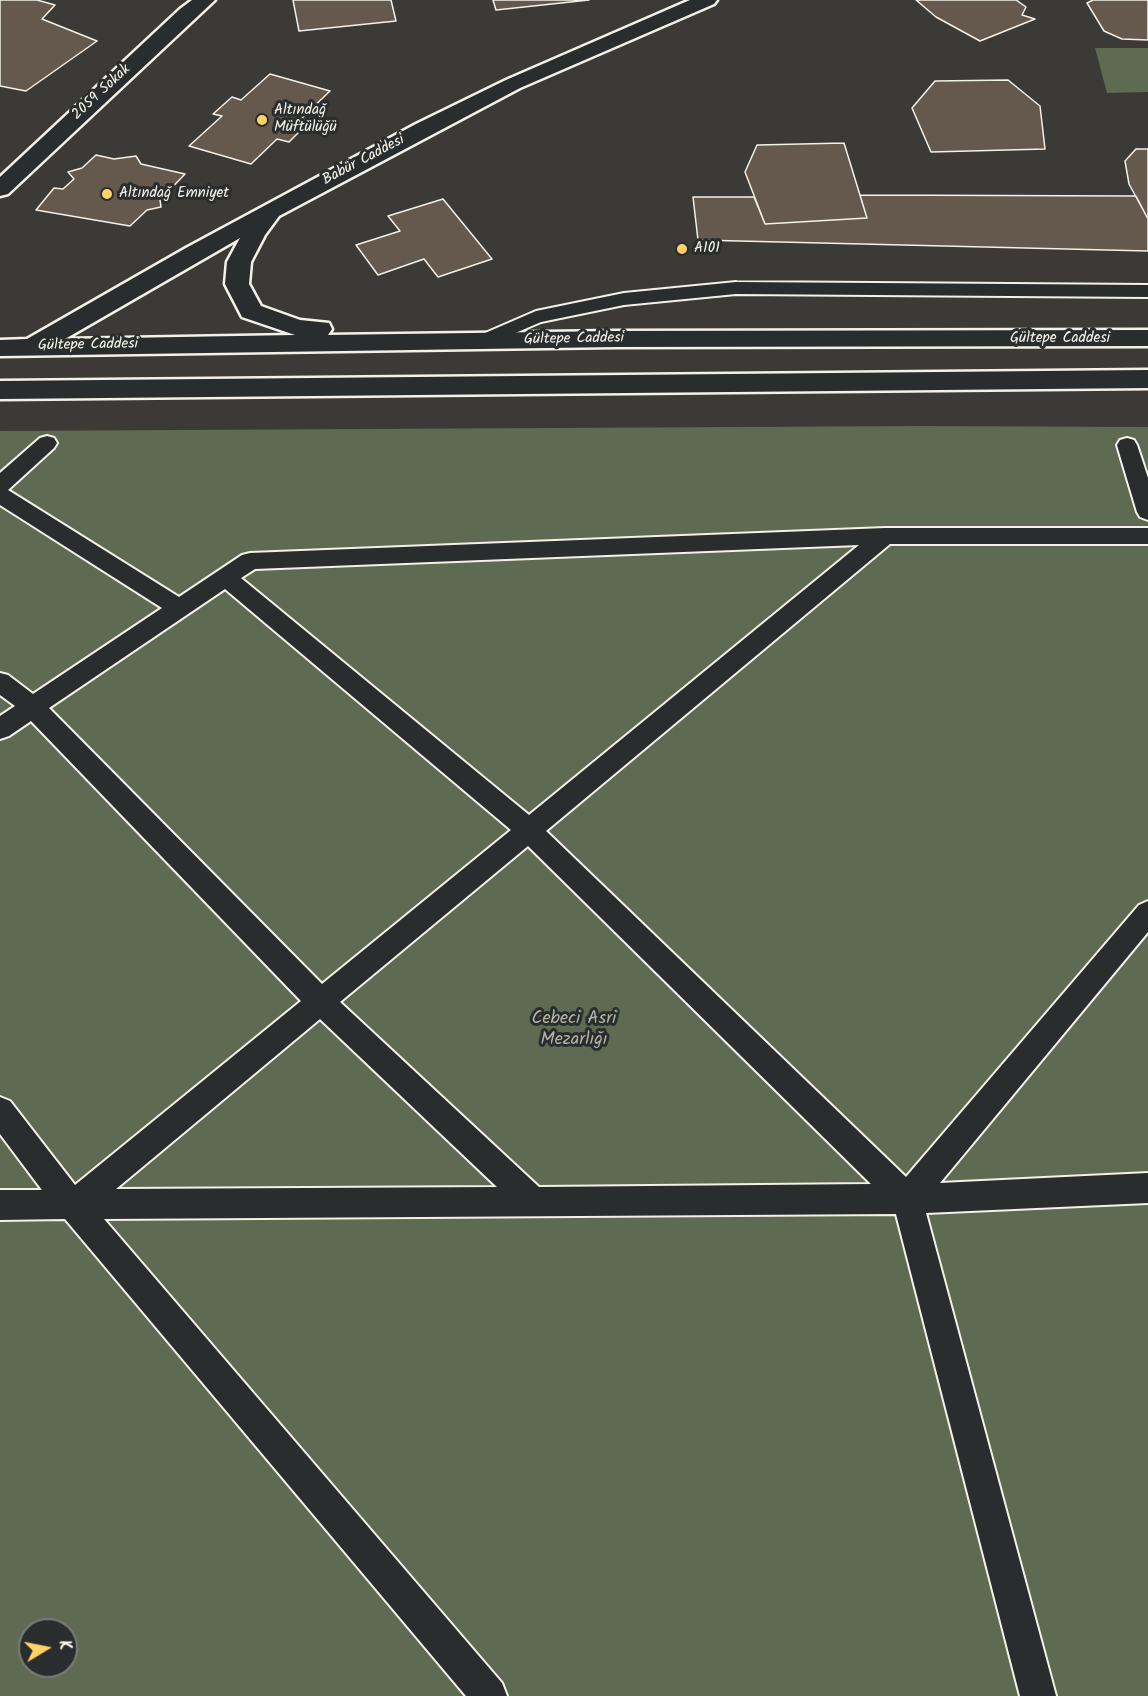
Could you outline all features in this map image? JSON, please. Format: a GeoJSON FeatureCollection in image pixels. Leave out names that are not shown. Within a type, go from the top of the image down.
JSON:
{"type":"FeatureCollection","features":[{"type":"Feature","properties":{"kind":"main road","name":"2059 Sokak"},"geometry":{"type":"LineString","coordinates":[[0,189],[203,0]]}},
{"type":"Feature","properties":{"kind":"main road","name":"Babür Caddesi"},"geometry":{"type":"LineString","coordinates":[[33,346],[184,259],[513,84],[707,0]]}},
{"type":"Feature","properties":{"kind":"main road"},"geometry":{"type":"LineString","coordinates":[[272,211],[254,233],[239,262],[237,284],[250,311],[297,328],[354,331],[364,342]]}},
{"type":"Feature","properties":{"kind":"main road","name":"Gültepe Caddesi"},"geometry":{"type":"LineString","coordinates":[[0,348],[364,342],[1148,338]]}},
{"type":"Feature","properties":{"kind":"main road"},"geometry":{"type":"LineString","coordinates":[[0,390],[1148,379]]}},
{"type":"Feature","properties":{"kind":"lane"},"geometry":{"type":"LineString","coordinates":[[483,341],[536,317],[624,299],[725,289],[1148,291]]}},
{"type":"Feature","properties":{"kind":"lane"},"geometry":{"type":"LineString","coordinates":[[0,484],[48,443]]}},
{"type":"Feature","properties":{"kind":"lane"},"geometry":{"type":"LineString","coordinates":[[1127,445],[1148,512]]}},
{"type":"Feature","properties":{"kind":"lane"},"geometry":{"type":"LineString","coordinates":[[0,495],[179,608]]}},
{"type":"Feature","properties":{"kind":"lane"},"geometry":{"type":"LineString","coordinates":[[0,729],[250,561],[885,536],[1148,536]]}},
{"type":"Feature","properties":{"kind":"lane"},"geometry":{"type":"LineString","coordinates":[[73,1206],[885,536]]}},
{"type":"Feature","properties":{"kind":"lane"},"geometry":{"type":"LineString","coordinates":[[225,577],[529,830],[907,1199],[1038,1696]]}},
{"type":"Feature","properties":{"kind":"lane"},"geometry":{"type":"LineString","coordinates":[[0,682],[33,707],[321,1002],[534,1202]]}},
{"type":"Feature","properties":{"kind":"lane"},"geometry":{"type":"LineString","coordinates":[[907,1199],[1148,913]]}},
{"type":"Feature","properties":{"kind":"lane"},"geometry":{"type":"LineString","coordinates":[[0,1111],[73,1206],[489,1696]]}},
{"type":"Feature","properties":{"kind":"lane"},"geometry":{"type":"LineString","coordinates":[[0,1205],[907,1199],[1148,1188]]}},
{"type":"Feature","properties":{"kind":"green space"},"geometry":{"type":"Polygon","coordinates":[[[1095,48],[1148,48],[1148,92],[1107,93],[1095,48]]]}},
{"type":"Feature","properties":{"kind":"green space","name":"Cebeci Asri Mezarlığı"},"geometry":{"type":"Polygon","coordinates":[[[1148,427],[1148,1696],[0,1696],[0,431],[1148,427]]]}},
{"type":"Feature","properties":{"kind":"building"},"geometry":{"type":"Polygon","coordinates":[[[0,0],[37,0],[55,5],[42,19],[97,41],[26,91],[0,86],[0,0]]]}},
{"type":"Feature","properties":{"kind":"building"},"geometry":{"type":"Polygon","coordinates":[[[293,0],[391,0],[396,21],[299,31],[293,0]]]}},
{"type":"Feature","properties":{"kind":"building"},"geometry":{"type":"Polygon","coordinates":[[[493,0],[589,0],[496,10],[493,0]]]}},
{"type":"Feature","properties":{"kind":"building"},"geometry":{"type":"Polygon","coordinates":[[[916,0],[1016,0],[1026,7],[1022,15],[1035,19],[980,41],[936,17],[916,0]]]}},
{"type":"Feature","properties":{"kind":"building"},"geometry":{"type":"Polygon","coordinates":[[[1093,0],[1148,0],[1148,40],[1122,39],[1104,31],[1087,3],[1093,0]]]}},
{"type":"Feature","properties":{"kind":"building","name":"Altındağ Müftülüğü"},"geometry":{"type":"Polygon","coordinates":[[[270,74],[330,91],[301,119],[310,121],[289,142],[277,139],[251,164],[189,146],[222,116],[213,114],[232,97],[241,100],[270,74]]]}},
{"type":"Feature","properties":{"kind":"building"},"geometry":{"type":"Polygon","coordinates":[[[1008,80],[1040,106],[1045,149],[931,152],[912,108],[935,81],[1008,80]]]}},
{"type":"Feature","properties":{"kind":"building"},"geometry":{"type":"Polygon","coordinates":[[[844,143],[867,218],[765,224],[745,172],[757,145],[844,143]]]}},
{"type":"Feature","properties":{"kind":"building"},"geometry":{"type":"Polygon","coordinates":[[[1136,149],[1148,149],[1148,219],[1129,184],[1125,161],[1136,149]]]}},
{"type":"Feature","properties":{"kind":"building","name":"Altındağ Emniyet"},"geometry":{"type":"Polygon","coordinates":[[[96,155],[114,159],[136,156],[141,164],[185,174],[160,200],[161,207],[147,210],[130,226],[36,210],[54,188],[63,189],[74,179],[68,172],[82,168],[96,155]]]}},
{"type":"Feature","properties":{"kind":"building"},"geometry":{"type":"Polygon","coordinates":[[[860,195],[1136,196],[1148,219],[1148,251],[698,240],[693,197],[754,197],[765,224],[867,218],[860,195]]]}},
{"type":"Feature","properties":{"kind":"building"},"geometry":{"type":"Polygon","coordinates":[[[443,199],[492,259],[438,277],[424,259],[378,275],[356,245],[400,231],[388,216],[443,199]]]}},
{"type":"Feature","properties":{"kind":"place","name":"Altındağ Müftülüğü"},"geometry":{"type":"Point","coordinates":[262,120]}},
{"type":"Feature","properties":{"kind":"place","name":"Altındağ Emniyet"},"geometry":{"type":"Point","coordinates":[107,194]}},
{"type":"Feature","properties":{"kind":"place","name":"A101"},"geometry":{"type":"Point","coordinates":[682,249]}}]}
